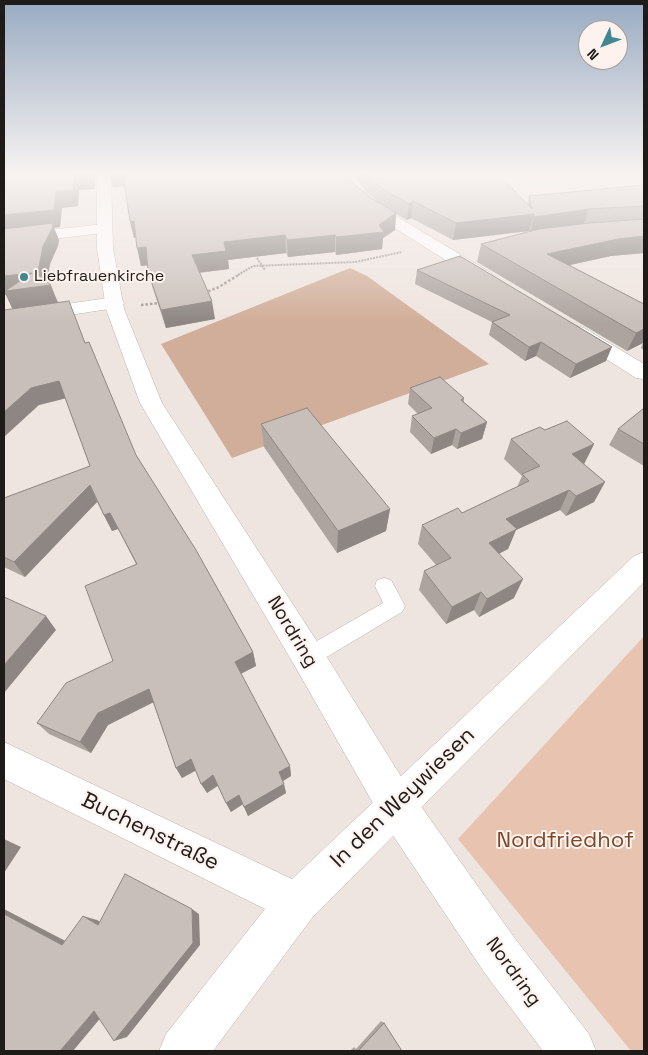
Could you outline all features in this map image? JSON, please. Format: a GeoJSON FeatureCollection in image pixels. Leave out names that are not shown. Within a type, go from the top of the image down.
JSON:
{"type":"FeatureCollection","features":[{"type":"Feature","properties":{"kind":"street","name":"Nordring"},"geometry":{"type":"LineString","coordinates":[[104,224],[108,274],[115,306],[151,402],[308,657],[396,805],[500,956],[572,1051]]}},
{"type":"Feature","properties":{"kind":"street"},"geometry":{"type":"LineString","coordinates":[[399,224],[500,286]]}},
{"type":"Feature","properties":{"kind":"street"},"geometry":{"type":"LineString","coordinates":[[4,240],[104,229]]}},
{"type":"Feature","properties":{"kind":"street"},"geometry":{"type":"LineString","coordinates":[[458,260],[476,255]]}},
{"type":"Feature","properties":{"kind":"street"},"geometry":{"type":"LineString","coordinates":[[4,319],[115,306]]}},
{"type":"Feature","properties":{"kind":"street"},"geometry":{"type":"LineString","coordinates":[[559,322],[644,373]]}},
{"type":"Feature","properties":{"kind":"street","name":"In den Weywiesen"},"geometry":{"type":"LineString","coordinates":[[183,1051],[297,903],[644,564]]}},
{"type":"Feature","properties":{"kind":"street","name":"Buchenstraße"},"geometry":{"type":"LineString","coordinates":[[4,760],[297,903]]}},
{"type":"Feature","properties":{"kind":"lane"},"geometry":{"type":"LineString","coordinates":[[308,657],[395,606],[384,586]]}},
{"type":"Feature","properties":{"kind":"path"},"geometry":{"type":"LineString","coordinates":[[202,294],[219,287],[253,266],[262,264],[355,262],[390,256],[429,243]]}},
{"type":"Feature","properties":{"kind":"path"},"geometry":{"type":"LineString","coordinates":[[257,258],[264,270]]}},
{"type":"Feature","properties":{"kind":"path"},"geometry":{"type":"LineString","coordinates":[[115,306],[164,302]]}},
{"type":"Feature","properties":{"kind":"green space","name":"Nordfriedhof"},"geometry":{"type":"Polygon","coordinates":[[[644,636],[644,1051],[631,1051],[458,839],[644,636]]]}},
{"type":"Feature","properties":{"kind":"shaded area"},"geometry":{"type":"Polygon","coordinates":[[[350,268],[367,276],[489,364],[232,458],[161,344],[350,268]]]}},
{"type":"Feature","properties":{"kind":"building"},"geometry":{"type":"Polygon","coordinates":[[[53,224],[43,246],[38,272],[36,273],[51,285],[5,291],[32,273],[4,276],[4,229],[53,224]]]}},
{"type":"Feature","properties":{"kind":"building"},"geometry":{"type":"Polygon","coordinates":[[[134,224],[380,224],[384,232],[287,240],[285,235],[224,242],[226,251],[192,255],[212,301],[161,310],[148,271],[146,247],[137,248],[134,224]]]}},
{"type":"Feature","properties":{"kind":"building"},"geometry":{"type":"Polygon","coordinates":[[[579,224],[644,224],[644,236],[618,239],[547,254],[644,304],[644,329],[636,333],[481,244],[539,229],[579,224]]]}},
{"type":"Feature","properties":{"kind":"building"},"geometry":{"type":"Polygon","coordinates":[[[460,256],[612,347],[576,364],[541,342],[529,347],[492,322],[510,315],[417,270],[460,256]]]}},
{"type":"Feature","properties":{"kind":"building"},"geometry":{"type":"Polygon","coordinates":[[[69,301],[85,343],[89,342],[136,455],[196,550],[253,652],[235,662],[290,766],[279,772],[284,784],[244,807],[239,795],[226,803],[213,775],[201,784],[191,759],[176,768],[149,689],[98,713],[80,742],[37,723],[66,683],[113,661],[85,586],[137,564],[110,513],[104,515],[90,485],[14,562],[4,557],[4,498],[90,466],[59,381],[31,388],[4,412],[4,310],[69,301]]]}},
{"type":"Feature","properties":{"kind":"building"},"geometry":{"type":"Polygon","coordinates":[[[440,377],[464,398],[461,400],[487,422],[461,433],[456,429],[434,438],[412,416],[432,408],[410,388],[440,377]]]}},
{"type":"Feature","properties":{"kind":"building"},"geometry":{"type":"Polygon","coordinates":[[[307,408],[390,509],[338,531],[261,424],[307,408]]]}},
{"type":"Feature","properties":{"kind":"building"},"geometry":{"type":"Polygon","coordinates":[[[644,408],[644,444],[618,429],[644,408]]]}},
{"type":"Feature","properties":{"kind":"building"},"geometry":{"type":"Polygon","coordinates":[[[567,421],[594,444],[572,454],[605,482],[576,496],[569,490],[506,519],[517,529],[489,543],[523,579],[487,599],[481,592],[452,607],[424,571],[451,558],[422,525],[458,508],[462,513],[529,481],[522,474],[540,466],[511,439],[540,427],[545,430],[567,421]]]}},
{"type":"Feature","properties":{"kind":"building"},"geometry":{"type":"Polygon","coordinates":[[[4,597],[46,616],[4,665],[4,597]]]}},
{"type":"Feature","properties":{"kind":"building"},"geometry":{"type":"Polygon","coordinates":[[[125,874],[192,909],[193,943],[114,1041],[94,1011],[60,1051],[4,1051],[4,914],[62,945],[83,916],[98,925],[125,874]]]}},
{"type":"Feature","properties":{"kind":"building"},"geometry":{"type":"Polygon","coordinates":[[[384,1023],[402,1051],[358,1051],[384,1023]]]}},
{"type":"Feature","properties":{"kind":"place","name":"Liebfrauenkirche"},"geometry":{"type":"Point","coordinates":[24,277]}}]}
